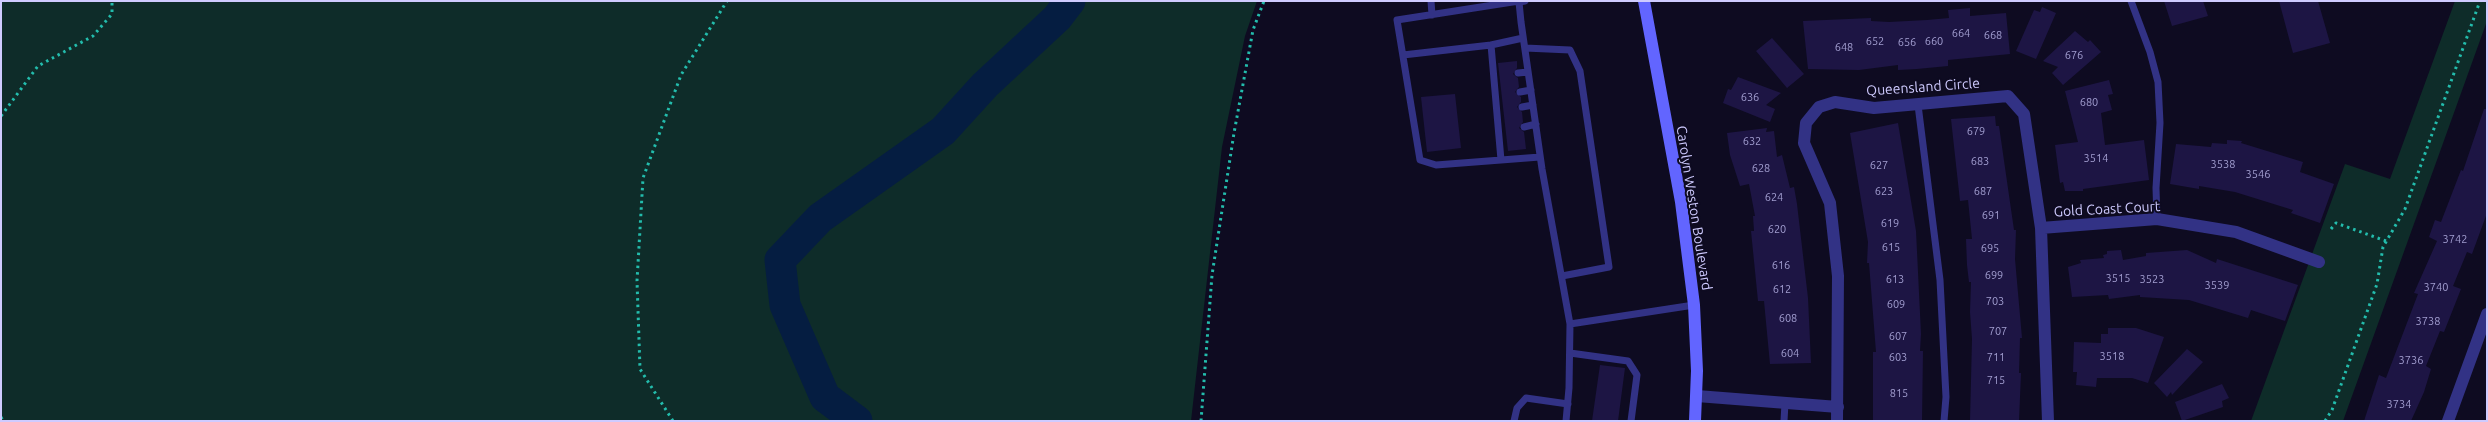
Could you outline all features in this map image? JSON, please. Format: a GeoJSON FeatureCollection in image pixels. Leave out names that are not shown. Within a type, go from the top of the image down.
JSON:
{"type":"FeatureCollection","features":[{"type":"Feature","properties":{"kind":"street","name":"Carolyn Weston Boulevard"},"geometry":{"type":"LineString","coordinates":[[1644,1],[1681,202],[1694,305],[1695,421]]}},
{"type":"Feature","properties":{"kind":"street","name":"Queensland Circle"},"geometry":{"type":"LineString","coordinates":[[1837,421],[1838,276],[1830,203],[1804,143],[1806,124],[1818,107],[1835,102],[1874,108],[2008,96],[2024,114],[2041,228],[2048,421]]}},
{"type":"Feature","properties":{"kind":"street","name":"Gold Coast Court"},"geometry":{"type":"LineString","coordinates":[[2041,228],[2157,219],[2236,232],[2319,262]]}},
{"type":"Feature","properties":{"kind":"street"},"geometry":{"type":"LineString","coordinates":[[2448,421],[2487,314]]}},
{"type":"Feature","properties":{"kind":"street"},"geometry":{"type":"LineString","coordinates":[[1696,396],[1838,407]]}},
{"type":"Feature","properties":{"kind":"lane"},"geometry":{"type":"LineString","coordinates":[[1431,1],[1432,15]]}},
{"type":"Feature","properties":{"kind":"lane"},"geometry":{"type":"LineString","coordinates":[[2131,1],[2150,52],[2158,82],[2160,123],[2156,188],[2157,219]]}},
{"type":"Feature","properties":{"kind":"lane"},"geometry":{"type":"LineString","coordinates":[[1540,157],[1436,165],[1420,160],[1398,20],[1521,2],[1523,38],[1540,157],[1570,324],[1566,421]]}},
{"type":"Feature","properties":{"kind":"lane"},"geometry":{"type":"LineString","coordinates":[[1403,55],[1491,45],[1523,38]]}},
{"type":"Feature","properties":{"kind":"lane"},"geometry":{"type":"LineString","coordinates":[[1491,45],[1497,76],[1502,132],[1501,160]]}},
{"type":"Feature","properties":{"kind":"lane"},"geometry":{"type":"LineString","coordinates":[[1525,48],[1570,50],[1580,71],[1609,267],[1562,276]]}},
{"type":"Feature","properties":{"kind":"lane"},"geometry":{"type":"LineString","coordinates":[[1518,73],[1528,72]]}},
{"type":"Feature","properties":{"kind":"lane"},"geometry":{"type":"LineString","coordinates":[[1520,92],[1531,90]]}},
{"type":"Feature","properties":{"kind":"lane"},"geometry":{"type":"LineString","coordinates":[[1522,107],[1533,105]]}},
{"type":"Feature","properties":{"kind":"lane"},"geometry":{"type":"LineString","coordinates":[[1918,105],[1940,280],[1946,397],[1944,421]]}},
{"type":"Feature","properties":{"kind":"lane"},"geometry":{"type":"LineString","coordinates":[[1524,127],[1536,124]]}},
{"type":"Feature","properties":{"kind":"lane"},"geometry":{"type":"LineString","coordinates":[[1570,324],[1694,305]]}},
{"type":"Feature","properties":{"kind":"lane"},"geometry":{"type":"LineString","coordinates":[[1570,353],[1628,361],[1637,374],[1631,421]]}},
{"type":"Feature","properties":{"kind":"lane"},"geometry":{"type":"LineString","coordinates":[[1514,421],[1517,408],[1526,398],[1568,404]]}},
{"type":"Feature","properties":{"kind":"lane"},"geometry":{"type":"LineString","coordinates":[[1784,421],[1785,404]]}},
{"type":"Feature","properties":{"kind":"path"},"geometry":{"type":"LineString","coordinates":[[1,116],[38,66],[93,36],[112,14],[112,1]]}},
{"type":"Feature","properties":{"kind":"path"},"geometry":{"type":"LineString","coordinates":[[673,421],[640,369],[637,281],[643,178],[681,76],[727,1]]}},
{"type":"Feature","properties":{"kind":"path"},"geometry":{"type":"LineString","coordinates":[[1201,421],[1212,275],[1235,123],[1253,30],[1264,1]]}},
{"type":"Feature","properties":{"kind":"path"},"geometry":{"type":"LineString","coordinates":[[2325,421],[2332,410],[2377,284],[2380,261],[2386,242],[2405,210],[2480,1]]}},
{"type":"Feature","properties":{"kind":"path"},"geometry":{"type":"LineString","coordinates":[[2332,230],[2336,223],[2386,242]]}},
{"type":"Feature","properties":{"kind":"path"},"geometry":{"type":"LineString","coordinates":[[1,417],[3,421]]}},
{"type":"Feature","properties":{"kind":"green space"},"geometry":{"type":"Polygon","coordinates":[[[1,1],[1257,1],[1245,36],[1222,147],[1191,421],[1,421],[1,1]]]}},
{"type":"Feature","properties":{"kind":"green space"},"geometry":{"type":"Polygon","coordinates":[[[2455,1],[2487,1],[2487,21],[2343,421],[2251,421],[2345,164],[2390,179],[2455,1]]]}},
{"type":"Feature","properties":{"kind":"building"},"geometry":{"type":"Polygon","coordinates":[[[2164,1],[2203,1],[2208,16],[2172,26],[2164,1]]]}},
{"type":"Feature","properties":{"kind":"building"},"geometry":{"type":"Polygon","coordinates":[[[2279,1],[2318,1],[2330,43],[2293,53],[2279,1]]]}},
{"type":"Feature","properties":{"kind":"building"},"geometry":{"type":"Polygon","coordinates":[[[2042,7],[2056,13],[2036,59],[2016,51],[2034,10],[2040,12],[2042,7]]]}},
{"type":"Feature","properties":{"kind":"building"},"geometry":{"type":"Polygon","coordinates":[[[1970,8],[1970,16],[2006,13],[2010,54],[1948,60],[1948,66],[1917,69],[1898,70],[1898,65],[1859,70],[1808,69],[1803,21],[1871,18],[1871,21],[1889,22],[1927,20],[1949,18],[1948,10],[1970,8]]]}},
{"type":"Feature","properties":{"kind":"building"},"geometry":{"type":"Polygon","coordinates":[[[2075,31],[2088,42],[2090,40],[2101,52],[2063,85],[2052,73],[2058,67],[2043,61],[2075,31]]]}},
{"type":"Feature","properties":{"kind":"building"},"geometry":{"type":"Polygon","coordinates":[[[1772,38],[1804,74],[1787,88],[1756,51],[1772,38]]]}},
{"type":"Feature","properties":{"kind":"building"},"geometry":{"type":"Polygon","coordinates":[[[1517,61],[1517,68],[1513,74],[1518,78],[1519,87],[1515,92],[1521,97],[1521,102],[1517,107],[1522,112],[1523,122],[1519,128],[1524,132],[1526,149],[1508,151],[1498,63],[1517,61]]]}},
{"type":"Feature","properties":{"kind":"building"},"geometry":{"type":"Polygon","coordinates":[[[1738,77],[1781,93],[1766,105],[1775,109],[1770,122],[1723,103],[1728,89],[1731,90],[1738,77]]]}},
{"type":"Feature","properties":{"kind":"building"},"geometry":{"type":"Polygon","coordinates":[[[2109,80],[2113,94],[2108,95],[2112,110],[2101,113],[2105,145],[2144,140],[2149,180],[2083,189],[2083,191],[2065,191],[2063,182],[2060,183],[2055,145],[2078,142],[2065,91],[2109,80]]]}},
{"type":"Feature","properties":{"kind":"building"},"geometry":{"type":"Polygon","coordinates":[[[1455,94],[1461,148],[1427,152],[1421,97],[1455,94]]]}},
{"type":"Feature","properties":{"kind":"building"},"geometry":{"type":"Polygon","coordinates":[[[2484,109],[2487,109],[2487,213],[2472,254],[2467,252],[2453,286],[2461,289],[2444,332],[2440,331],[2426,366],[2431,369],[2424,392],[2411,421],[2364,421],[2379,375],[2386,378],[2418,294],[2414,293],[2437,241],[2429,237],[2435,220],[2441,222],[2461,170],[2463,171],[2484,109]]]}},
{"type":"Feature","properties":{"kind":"building"},"geometry":{"type":"Polygon","coordinates":[[[1995,116],[1996,126],[1999,126],[2014,230],[2016,230],[2015,259],[2022,338],[2020,338],[2019,421],[1970,421],[1971,282],[1969,282],[1967,265],[1966,239],[1972,239],[1968,200],[1960,201],[1951,119],[1995,116]]]}},
{"type":"Feature","properties":{"kind":"building"},"geometry":{"type":"Polygon","coordinates":[[[1898,123],[1916,231],[1921,334],[1920,351],[1923,351],[1922,421],[1873,421],[1873,352],[1876,352],[1869,263],[1867,263],[1868,242],[1850,133],[1898,123]]]}},
{"type":"Feature","properties":{"kind":"building"},"geometry":{"type":"Polygon","coordinates":[[[1767,128],[1766,132],[1774,131],[1777,157],[1782,155],[1790,188],[1794,187],[1808,298],[1811,363],[1770,364],[1764,301],[1758,301],[1751,231],[1754,231],[1753,216],[1755,216],[1749,184],[1740,186],[1730,155],[1727,133],[1767,128]]]}},
{"type":"Feature","properties":{"kind":"building"},"geometry":{"type":"Polygon","coordinates":[[[2227,140],[2242,141],[2241,143],[2303,162],[2300,172],[2334,184],[2320,223],[2291,213],[2293,210],[2235,192],[2199,186],[2199,189],[2170,184],[2176,144],[2211,147],[2212,143],[2227,144],[2227,140]]]}},
{"type":"Feature","properties":{"kind":"building"},"geometry":{"type":"Polygon","coordinates":[[[2121,250],[2123,260],[2146,256],[2146,253],[2187,250],[2216,263],[2217,259],[2298,285],[2285,321],[2251,310],[2248,318],[2189,300],[2140,297],[2140,295],[2109,299],[2108,295],[2072,297],[2068,267],[2081,263],[2080,260],[2104,258],[2103,255],[2107,254],[2107,251],[2121,250]]]}},
{"type":"Feature","properties":{"kind":"building"},"geometry":{"type":"Polygon","coordinates":[[[2108,328],[2136,328],[2164,337],[2148,383],[2132,378],[2097,378],[2096,387],[2076,385],[2077,372],[2073,372],[2074,342],[2101,343],[2101,334],[2108,334],[2108,328]]]}},
{"type":"Feature","properties":{"kind":"building"},"geometry":{"type":"Polygon","coordinates":[[[2187,349],[2203,362],[2172,395],[2171,392],[2167,397],[2154,383],[2187,349]]]}},
{"type":"Feature","properties":{"kind":"building"},"geometry":{"type":"Polygon","coordinates":[[[1600,365],[1625,368],[1618,421],[1592,421],[1600,365]]]}},
{"type":"Feature","properties":{"kind":"building"},"geometry":{"type":"Polygon","coordinates":[[[2222,384],[2229,398],[2222,401],[2223,407],[2182,421],[2175,402],[2222,384]]]}},
{"type":"Feature","properties":{"kind":"waterway"},"geometry":{"type":"LineString","coordinates":[[857,421],[825,397],[785,305],[780,260],[820,218],[943,131],[985,85],[1057,18],[1070,1]]}}]}
